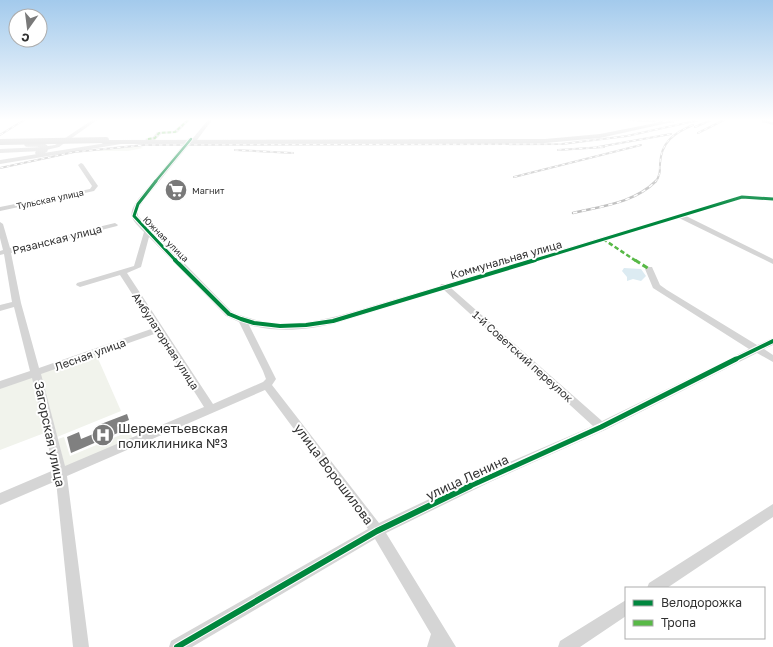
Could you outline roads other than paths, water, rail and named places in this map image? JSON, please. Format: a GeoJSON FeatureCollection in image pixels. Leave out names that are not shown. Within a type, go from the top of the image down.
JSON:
{"type":"FeatureCollection","features":[{"type":"Feature","properties":{"kind":"street"},"geometry":{"type":"LineString","coordinates":[[0,151],[17,150]]}},
{"type":"Feature","properties":{"kind":"street"},"geometry":{"type":"LineString","coordinates":[[22,158],[38,154],[45,150]]}},
{"type":"Feature","properties":{"kind":"street"},"geometry":{"type":"LineString","coordinates":[[0,162],[69,150]]}},
{"type":"Feature","properties":{"kind":"street","name":"Южная улица"},"geometry":{"type":"LineString","coordinates":[[183,150],[134,210],[133,214],[147,232],[221,307],[243,321]]}},
{"type":"Feature","properties":{"kind":"street","name":"Тульская улица"},"geometry":{"type":"LineString","coordinates":[[0,210],[92,190],[95,186],[81,165]]}},
{"type":"Feature","properties":{"kind":"street"},"geometry":{"type":"LineString","coordinates":[[738,199],[773,202]]}},
{"type":"Feature","properties":{"kind":"street","name":"Коммунальная улица"},"geometry":{"type":"LineString","coordinates":[[243,321],[266,326],[307,326],[333,320],[738,199],[773,199]]}},
{"type":"Feature","properties":{"kind":"street"},"geometry":{"type":"LineString","coordinates":[[680,216],[773,262]]}},
{"type":"Feature","properties":{"kind":"street","name":"Загорская улица"},"geometry":{"type":"LineString","coordinates":[[0,224],[4,252],[61,473],[81,647]]}},
{"type":"Feature","properties":{"kind":"street","name":"Рязанская улица"},"geometry":{"type":"LineString","coordinates":[[4,252],[115,225]]}},
{"type":"Feature","properties":{"kind":"street"},"geometry":{"type":"LineString","coordinates":[[80,285],[123,273],[137,267],[147,232]]}},
{"type":"Feature","properties":{"kind":"street"},"geometry":{"type":"LineString","coordinates":[[649,269],[656,286],[664,292],[773,359]]}},
{"type":"Feature","properties":{"kind":"street","name":"Амбулаторная улица"},"geometry":{"type":"LineString","coordinates":[[123,273],[158,330],[210,408]]}},
{"type":"Feature","properties":{"kind":"street","name":"1-й Советский переулок"},"geometry":{"type":"LineString","coordinates":[[444,286],[601,427]]}},
{"type":"Feature","properties":{"kind":"street"},"geometry":{"type":"LineString","coordinates":[[0,308],[17,303]]}},
{"type":"Feature","properties":{"kind":"street"},"geometry":{"type":"LineString","coordinates":[[0,499],[210,408],[267,385],[271,379],[268,370],[243,321]]}},
{"type":"Feature","properties":{"kind":"street","name":"Лесная улица"},"geometry":{"type":"LineString","coordinates":[[0,385],[158,330]]}},
{"type":"Feature","properties":{"kind":"street","name":"улица Ленина"},"geometry":{"type":"LineString","coordinates":[[177,647],[377,531],[486,478],[601,427],[773,341]]}},
{"type":"Feature","properties":{"kind":"street","name":"улица Ворошилова"},"geometry":{"type":"LineString","coordinates":[[267,385],[377,531],[437,640],[448,647]]}},
{"type":"Feature","properties":{"kind":"street"},"geometry":{"type":"LineString","coordinates":[[656,587],[773,510]]}},
{"type":"Feature","properties":{"kind":"street"},"geometry":{"type":"LineString","coordinates":[[566,647],[625,608]]}},
{"type":"Feature","properties":{"kind":"railway"},"geometry":{"type":"LineString","coordinates":[[0,168],[74,152],[92,150]]}},
{"type":"Feature","properties":{"kind":"railway"},"geometry":{"type":"LineString","coordinates":[[239,150],[293,153]]}},
{"type":"Feature","properties":{"kind":"railway"},"geometry":{"type":"LineString","coordinates":[[514,177],[620,150]]}},
{"type":"Feature","properties":{"kind":"railway"},"geometry":{"type":"LineString","coordinates":[[656,181],[659,176],[663,150]]}},
{"type":"Feature","properties":{"kind":"railway"},"geometry":{"type":"LineString","coordinates":[[573,213],[606,206],[628,199],[638,194],[656,181]]}},
{"type":"Feature","properties":{"kind":"place","name":"Магнит"},"geometry":{"type":"Point","coordinates":[176,190]}},
{"type":"Feature","properties":{"kind":"place","name":"Шереметьевская поликлиника №3"},"geometry":{"type":"Point","coordinates":[103,435]}}]}
